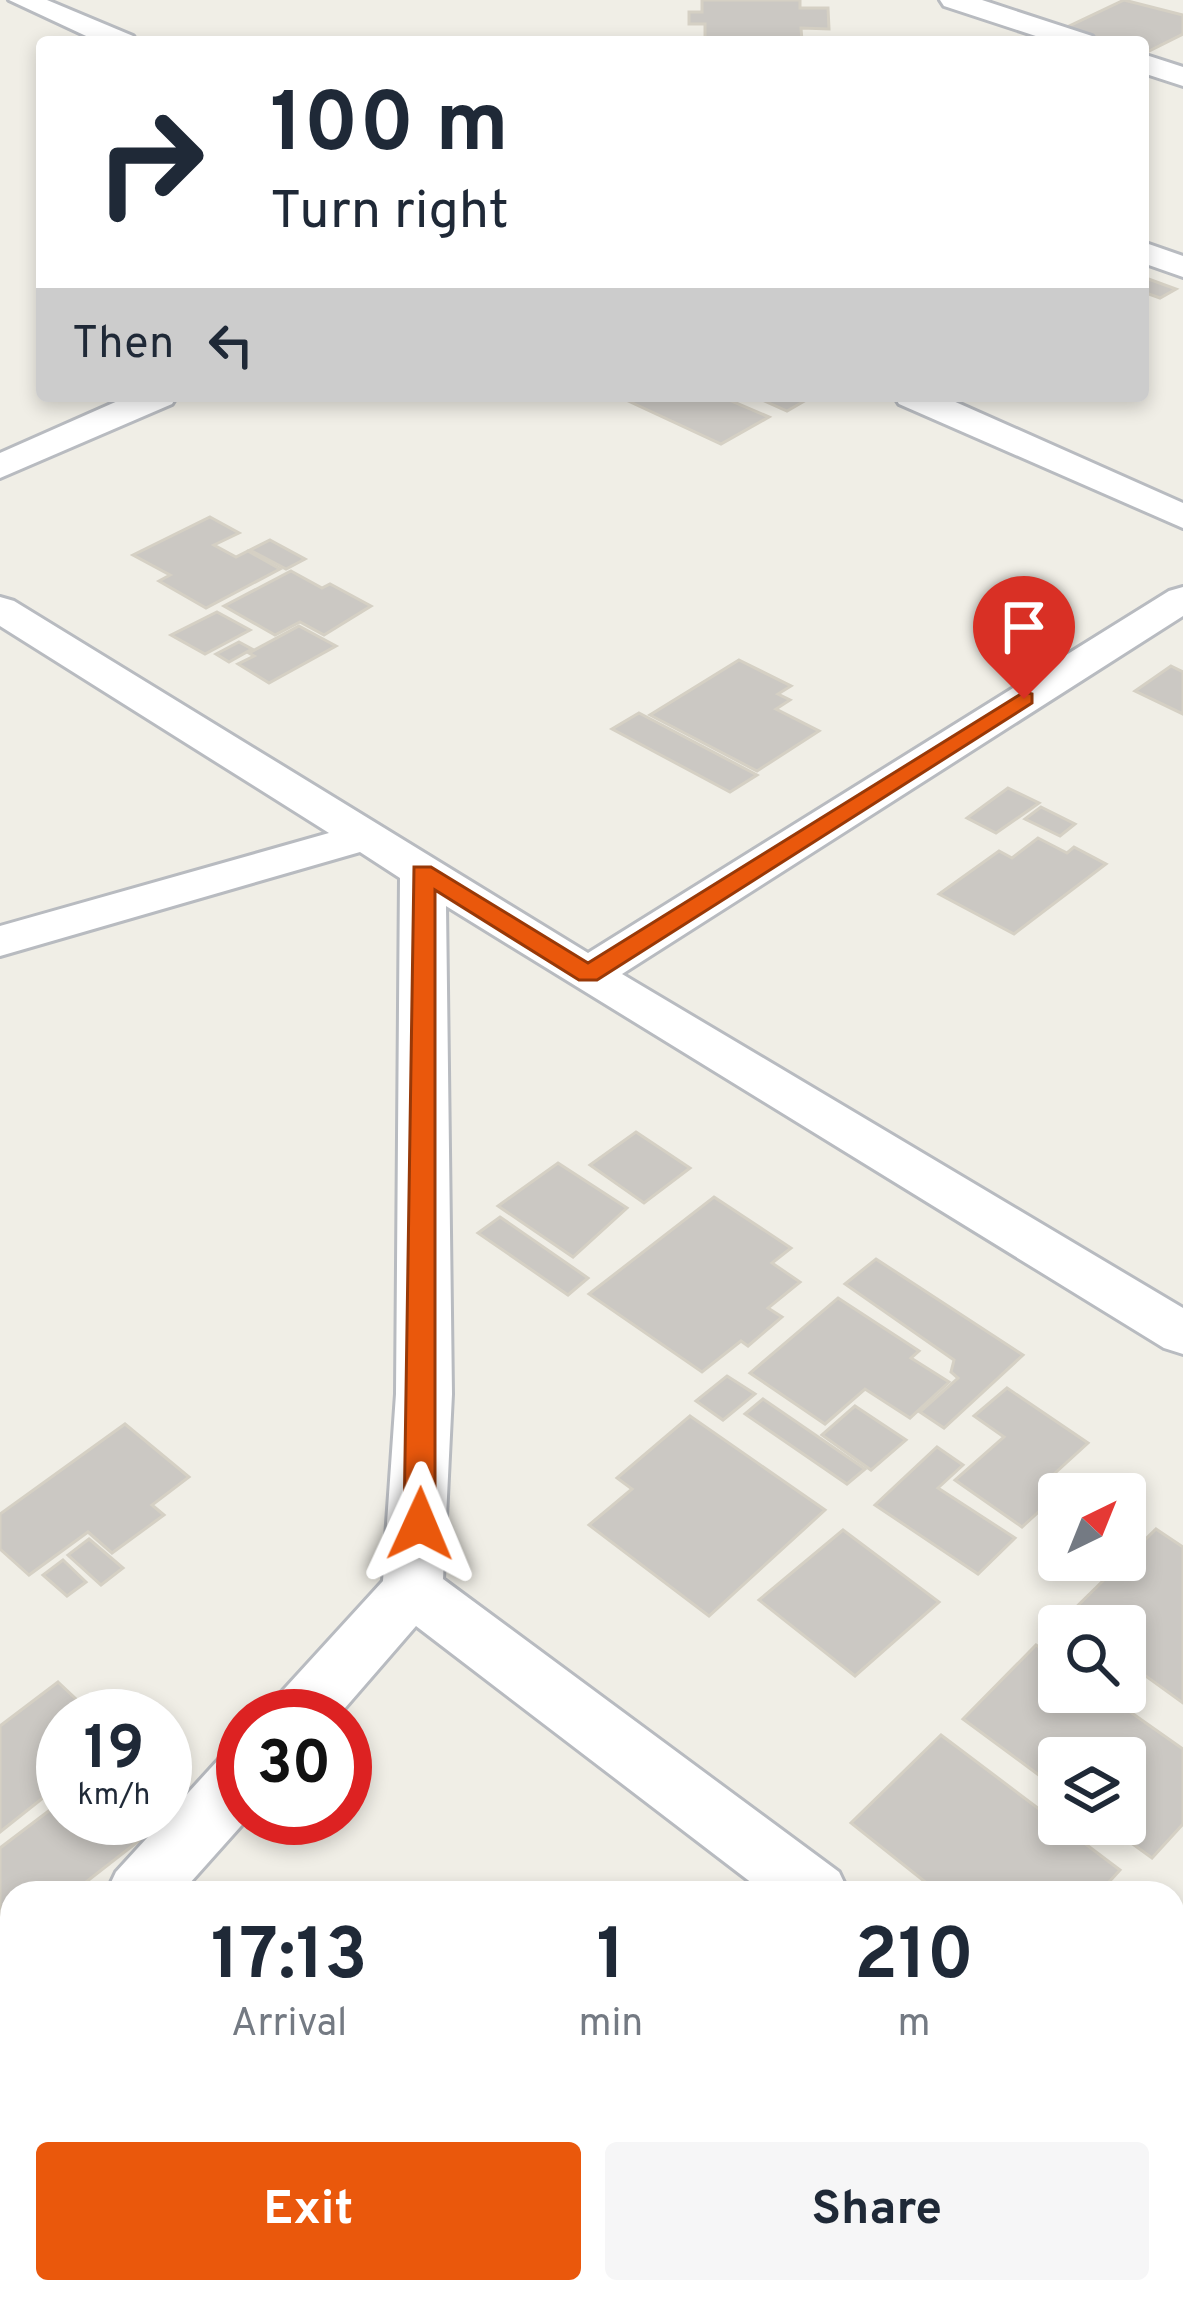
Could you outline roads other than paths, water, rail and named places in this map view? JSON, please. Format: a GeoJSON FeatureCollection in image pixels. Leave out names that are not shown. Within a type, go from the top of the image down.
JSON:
{"type":"FeatureCollection","features":[{"type":"Feature","properties":{"kind":"street"},"geometry":{"type":"LineString","coordinates":[[23,0],[109,36]]}},
{"type":"Feature","properties":{"kind":"street"},"geometry":{"type":"LineString","coordinates":[[954,0],[1064,36]]}},
{"type":"Feature","properties":{"kind":"street"},"geometry":{"type":"LineString","coordinates":[[979,34],[1055,0]]}},
{"type":"Feature","properties":{"kind":"street"},"geometry":{"type":"LineString","coordinates":[[1149,65],[1183,77]]}},
{"type":"Feature","properties":{"kind":"street"},"geometry":{"type":"LineString","coordinates":[[1149,254],[1183,267]]}},
{"type":"Feature","properties":{"kind":"street"},"geometry":{"type":"LineString","coordinates":[[0,466],[145,402]]}},
{"type":"Feature","properties":{"kind":"street"},"geometry":{"type":"LineString","coordinates":[[925,402],[1183,517]]}},
{"type":"Feature","properties":{"kind":"street"},"geometry":{"type":"LineString","coordinates":[[588,974],[1183,598]]}},
{"type":"Feature","properties":{"kind":"street"},"geometry":{"type":"LineString","coordinates":[[0,609],[588,974],[1173,1321]]}},
{"type":"Feature","properties":{"kind":"street"},"geometry":{"type":"LineString","coordinates":[[0,941],[366,836]]}},
{"type":"Feature","properties":{"kind":"street"},"geometry":{"type":"LineString","coordinates":[[322,1689],[412,1589],[424,1394],[422,872]]}},
{"type":"Feature","properties":{"kind":"street"},"geometry":{"type":"LineString","coordinates":[[412,1589],[800,1881]]}},
{"type":"Feature","properties":{"kind":"street"},"geometry":{"type":"LineString","coordinates":[[150,1881],[216,1808]]}}]}
